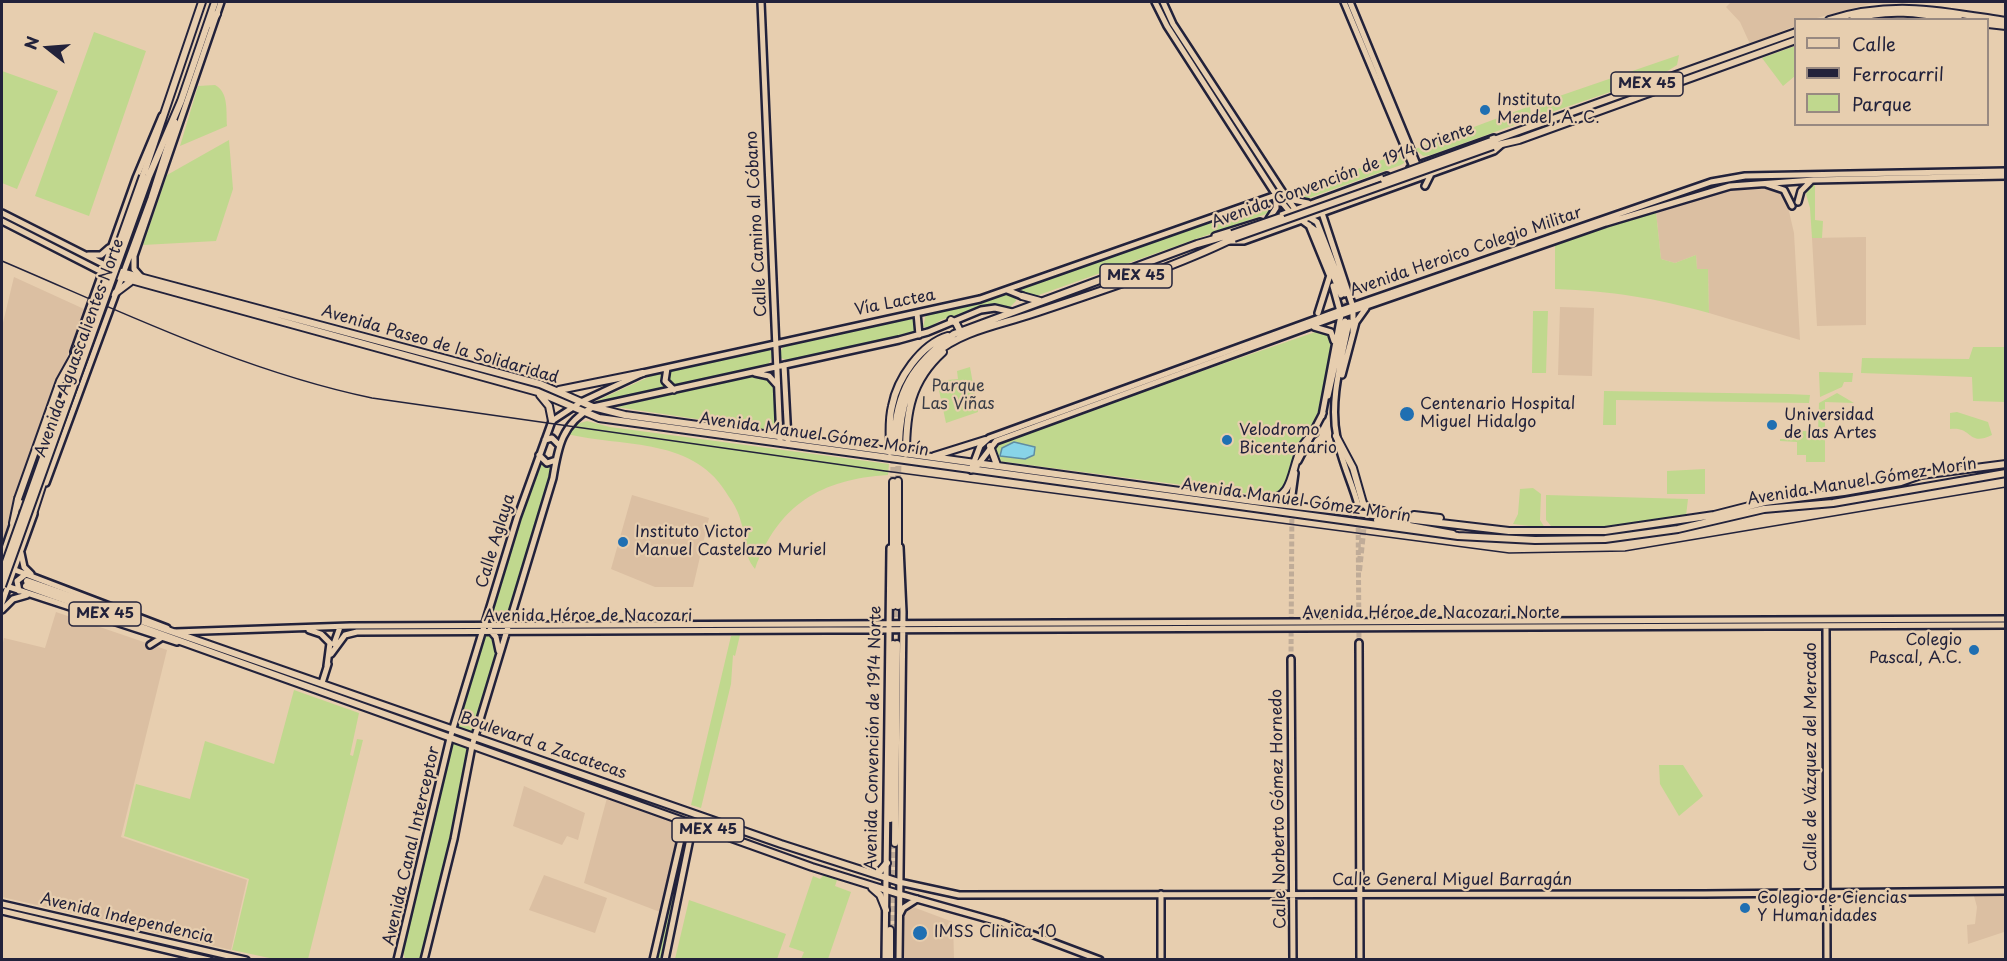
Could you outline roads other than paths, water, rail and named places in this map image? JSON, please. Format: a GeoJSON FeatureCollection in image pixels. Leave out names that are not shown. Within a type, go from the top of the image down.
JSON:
{"type":"FeatureCollection","features":[{"type":"Feature","properties":{"kind":"main road"},"geometry":{"type":"LineString","coordinates":[[196,2],[199,10]]}},
{"type":"Feature","properties":{"kind":"main road","name":"Avenida Aguascalientes Norte"},"geometry":{"type":"LineString","coordinates":[[2,573],[146,176],[163,114],[202,2]]}},
{"type":"Feature","properties":{"kind":"main road","name":"Avenida Aguascalientes Norte"},"geometry":{"type":"LineString","coordinates":[[142,278],[136,272],[133,264],[136,249],[191,69],[215,2]]}},
{"type":"Feature","properties":{"kind":"main road","name":"Avenida Aguascalientes Norte"},"geometry":{"type":"LineString","coordinates":[[2,603],[3,586],[86,337],[146,176],[200,62],[221,2]]}},
{"type":"Feature","properties":{"kind":"main road","name":"Calle Camino al Cóbano"},"geometry":{"type":"LineString","coordinates":[[761,2],[778,388],[784,435]]}},
{"type":"Feature","properties":{"kind":"main road"},"geometry":{"type":"LineString","coordinates":[[1155,2],[1167,26],[1276,195],[1307,220],[1320,239],[1343,295],[1317,222],[1307,220]]}},
{"type":"Feature","properties":{"kind":"main road"},"geometry":{"type":"LineString","coordinates":[[1163,2],[1173,24],[1286,197],[1292,210]]}},
{"type":"Feature","properties":{"kind":"main road"},"geometry":{"type":"LineString","coordinates":[[1344,2],[1420,178]]}},
{"type":"Feature","properties":{"kind":"main road"},"geometry":{"type":"LineString","coordinates":[[1350,2],[1413,153],[1415,166]]}},
{"type":"Feature","properties":{"kind":"main road"},"geometry":{"type":"LineString","coordinates":[[1835,18],[1878,4],[1914,6],[1988,18]]}},
{"type":"Feature","properties":{"kind":"main road"},"geometry":{"type":"LineString","coordinates":[[1860,18],[1882,12],[1903,11],[1947,18]]}},
{"type":"Feature","properties":{"kind":"main road"},"geometry":{"type":"LineString","coordinates":[[204,35],[217,14]]}},
{"type":"Feature","properties":{"kind":"main road"},"geometry":{"type":"LineString","coordinates":[[1989,18],[2006,21]]}},
{"type":"Feature","properties":{"kind":"main road"},"geometry":{"type":"LineString","coordinates":[[1989,24],[2006,26]]}},
{"type":"Feature","properties":{"kind":"main road","name":"Avenida Convención de 1914 Oriente"},"geometry":{"type":"LineString","coordinates":[[897,443],[902,412],[910,386],[935,353],[957,335],[1012,311],[1485,139],[1501,141],[1794,33]]}},
{"type":"Feature","properties":{"kind":"main road","name":"Avenida Convención de 1914 Oriente"},"geometry":{"type":"LineString","coordinates":[[957,335],[1016,319],[1231,238],[1492,144],[1619,105],[1794,41]]}},
{"type":"Feature","properties":{"kind":"main road"},"geometry":{"type":"LineString","coordinates":[[191,69],[200,62]]}},
{"type":"Feature","properties":{"kind":"main road","name":"Avenida Aguascalientes Norte"},"geometry":{"type":"LineString","coordinates":[[3,586],[14,569],[22,548],[120,276],[151,198],[183,101]]}},
{"type":"Feature","properties":{"kind":"main road","name":"Avenida Aguascalientes Norte"},"geometry":{"type":"LineString","coordinates":[[2,557],[3,548],[112,244],[153,134],[163,114]]}},
{"type":"Feature","properties":{"kind":"main road","name":"Avenida Convención de 1914 Oriente"},"geometry":{"type":"LineString","coordinates":[[1197,244],[1231,238],[1244,241],[1307,220],[1494,151],[1501,141]]}},
{"type":"Feature","properties":{"kind":"main road"},"geometry":{"type":"LineString","coordinates":[[1413,153],[1428,161]]}},
{"type":"Feature","properties":{"kind":"main road","name":"Avenida Heroico Colegio Militar"},"geometry":{"type":"LineString","coordinates":[[1354,309],[1375,296],[1396,288],[1726,178],[2006,171]]}},
{"type":"Feature","properties":{"kind":"main road"},"geometry":{"type":"LineString","coordinates":[[1425,186],[1431,174]]}},
{"type":"Feature","properties":{"kind":"main road","name":"Avenida Heroico Colegio Militar"},"geometry":{"type":"LineString","coordinates":[[987,443],[1115,392],[1341,312],[1368,306],[1606,223],[1730,186],[1755,182],[2006,176]]}},
{"type":"Feature","properties":{"kind":"main road"},"geometry":{"type":"LineString","coordinates":[[1798,202],[1804,186],[1814,180]]}},
{"type":"Feature","properties":{"kind":"main road"},"geometry":{"type":"LineString","coordinates":[[1755,182],[1784,190],[1792,206]]}},
{"type":"Feature","properties":{"kind":"main road"},"geometry":{"type":"LineString","coordinates":[[1269,219],[1276,208],[1276,195]]}},
{"type":"Feature","properties":{"kind":"main road","name":"Vía Lactea"},"geometry":{"type":"LineString","coordinates":[[581,402],[643,373],[971,302],[1276,195]]}},
{"type":"Feature","properties":{"kind":"main road"},"geometry":{"type":"LineString","coordinates":[[1286,197],[1310,203]]}},
{"type":"Feature","properties":{"kind":"main road"},"geometry":{"type":"LineString","coordinates":[[2,213],[105,265]]}},
{"type":"Feature","properties":{"kind":"main road"},"geometry":{"type":"LineString","coordinates":[[1322,213],[1354,309],[1353,332]]}},
{"type":"Feature","properties":{"kind":"main road"},"geometry":{"type":"LineString","coordinates":[[1307,220],[1330,275],[1341,312],[1322,416]]}},
{"type":"Feature","properties":{"kind":"main road"},"geometry":{"type":"LineString","coordinates":[[2,221],[102,272]]}},
{"type":"Feature","properties":{"kind":"main road"},"geometry":{"type":"LineString","coordinates":[[1322,233],[1326,223]]}},
{"type":"Feature","properties":{"kind":"main road"},"geometry":{"type":"LineString","coordinates":[[82,254],[101,255],[112,244]]}},
{"type":"Feature","properties":{"kind":"main road"},"geometry":{"type":"LineString","coordinates":[[128,256],[136,249]]}},
{"type":"Feature","properties":{"kind":"main road"},"geometry":{"type":"LineString","coordinates":[[108,257],[113,265],[118,267],[125,264]]}},
{"type":"Feature","properties":{"kind":"main road","name":"Avenida Paseo de la Solidaridad"},"geometry":{"type":"LineString","coordinates":[[105,265],[131,282],[538,392],[583,412]]}},
{"type":"Feature","properties":{"kind":"main road","name":"Avenida Paseo de la Solidaridad"},"geometry":{"type":"LineString","coordinates":[[102,272],[142,278],[558,390],[593,407]]}},
{"type":"Feature","properties":{"kind":"main road"},"geometry":{"type":"LineString","coordinates":[[1318,313],[1330,275]]}},
{"type":"Feature","properties":{"kind":"main road"},"geometry":{"type":"LineString","coordinates":[[114,294],[131,282]]}},
{"type":"Feature","properties":{"kind":"main road"},"geometry":{"type":"LineString","coordinates":[[1007,290],[1041,301]]}},
{"type":"Feature","properties":{"kind":"main road"},"geometry":{"type":"LineString","coordinates":[[1335,396],[1353,332],[1360,314],[1368,306]]}},
{"type":"Feature","properties":{"kind":"main road"},"geometry":{"type":"LineString","coordinates":[[423,960],[454,839],[472,746],[553,478],[559,445],[567,427],[583,412],[593,407],[919,335],[951,320],[981,310],[995,308],[1012,311],[1016,319]]}},
{"type":"Feature","properties":{"kind":"main road","name":"Avenida Heroico Colegio Militar"},"geometry":{"type":"LineString","coordinates":[[987,443],[1312,327],[1341,312]]}},
{"type":"Feature","properties":{"kind":"main road"},"geometry":{"type":"LineString","coordinates":[[917,313],[919,335]]}},
{"type":"Feature","properties":{"kind":"main road"},"geometry":{"type":"LineString","coordinates":[[85,323],[88,320],[95,321],[98,324],[99,335]]}},
{"type":"Feature","properties":{"kind":"main road"},"geometry":{"type":"LineString","coordinates":[[906,460],[907,414],[913,391],[931,365],[957,335],[956,323],[951,320]]}},
{"type":"Feature","properties":{"kind":"main road"},"geometry":{"type":"LineString","coordinates":[[1292,495],[1295,470],[1322,416],[1347,322],[1335,396],[1336,436],[1358,506]]}},
{"type":"Feature","properties":{"kind":"main road"},"geometry":{"type":"LineString","coordinates":[[1312,327],[1331,332],[1335,345]]}},
{"type":"Feature","properties":{"kind":"main road"},"geometry":{"type":"LineString","coordinates":[[890,458],[889,434],[892,404],[907,372],[941,338],[957,335]]}},
{"type":"Feature","properties":{"kind":"main road"},"geometry":{"type":"LineString","coordinates":[[13,523],[18,499],[60,381],[86,337]]}},
{"type":"Feature","properties":{"kind":"main road","name":"Calle Camino al Cóbano"},"geometry":{"type":"LineString","coordinates":[[784,365],[784,445]]}},
{"type":"Feature","properties":{"kind":"main road"},"geometry":{"type":"LineString","coordinates":[[667,368],[665,381],[674,390]]}},
{"type":"Feature","properties":{"kind":"main road"},"geometry":{"type":"LineString","coordinates":[[558,390],[643,373]]}},
{"type":"Feature","properties":{"kind":"main road"},"geometry":{"type":"LineString","coordinates":[[747,373],[769,376],[778,388]]}},
{"type":"Feature","properties":{"kind":"main road"},"geometry":{"type":"LineString","coordinates":[[1109,388],[1115,392]]}},
{"type":"Feature","properties":{"kind":"main road"},"geometry":{"type":"LineString","coordinates":[[538,392],[549,406],[552,421],[581,402]]}},
{"type":"Feature","properties":{"kind":"main road","name":"Avenida Manuel Gómez Morín"},"geometry":{"type":"LineString","coordinates":[[593,407],[625,415],[1253,501],[1483,524],[1486,528],[1558,533],[1605,531],[1698,518],[1765,502],[1844,492],[1901,482],[1921,475],[2006,464]]}},
{"type":"Feature","properties":{"kind":"main road","name":"Avenida Manuel Gómez Morín"},"geometry":{"type":"LineString","coordinates":[[583,412],[624,422],[784,445],[1458,536],[1558,541],[1605,539],[1678,529],[1764,509],[1833,503],[2006,473]]}},
{"type":"Feature","properties":{"kind":"main road","name":"Calle Aglaya"},"geometry":{"type":"LineString","coordinates":[[450,738],[539,454],[552,421]]}},
{"type":"Feature","properties":{"kind":"main road"},"geometry":{"type":"LineString","coordinates":[[24,491],[43,447],[57,425]]}},
{"type":"Feature","properties":{"kind":"main road"},"geometry":{"type":"LineString","coordinates":[[32,517],[50,461],[57,425]]}},
{"type":"Feature","properties":{"kind":"main road"},"geometry":{"type":"LineString","coordinates":[[1253,501],[1277,499],[1286,493],[1295,459],[1315,433]]}},
{"type":"Feature","properties":{"kind":"main road"},"geometry":{"type":"LineString","coordinates":[[868,448],[882,444],[889,434]]}},
{"type":"Feature","properties":{"kind":"main road"},"geometry":{"type":"LineString","coordinates":[[1336,436],[1353,468],[1363,503],[1368,508],[1458,536]]}},
{"type":"Feature","properties":{"kind":"main road"},"geometry":{"type":"LineString","coordinates":[[545,440],[552,438],[559,445]]}},
{"type":"Feature","properties":{"kind":"main road"},"geometry":{"type":"LineString","coordinates":[[933,456],[987,443]]}},
{"type":"Feature","properties":{"kind":"main road"},"geometry":{"type":"LineString","coordinates":[[974,470],[987,443]]}},
{"type":"Feature","properties":{"kind":"main road"},"geometry":{"type":"LineString","coordinates":[[987,443],[997,465]]}},
{"type":"Feature","properties":{"kind":"main road"},"geometry":{"type":"LineString","coordinates":[[539,454],[547,463],[556,460]]}},
{"type":"Feature","properties":{"kind":"main road"},"geometry":{"type":"LineString","coordinates":[[1948,483],[1936,477],[1951,471]]}},
{"type":"Feature","properties":{"kind":"main road","name":"Avenida Convención de 1914 Norte"},"geometry":{"type":"LineString","coordinates":[[885,960],[888,627],[892,517],[896,482],[898,536],[896,606],[892,517]]}},
{"type":"Feature","properties":{"kind":"main road"},"geometry":{"type":"LineString","coordinates":[[1101,488],[1107,484],[1131,484]]}},
{"type":"Feature","properties":{"kind":"main road"},"geometry":{"type":"LineString","coordinates":[[1558,533],[1558,541]]}},
{"type":"Feature","properties":{"kind":"main road","name":"Avenida Convención de 1914 Norte"},"geometry":{"type":"LineString","coordinates":[[898,536],[901,551],[903,626],[899,960]]}},
{"type":"Feature","properties":{"kind":"main road"},"geometry":{"type":"LineString","coordinates":[[3,548],[5,557],[9,560],[14,560],[19,555]]}},
{"type":"Feature","properties":{"kind":"main road"},"geometry":{"type":"LineString","coordinates":[[22,548],[24,567],[37,578]]}},
{"type":"Feature","properties":{"kind":"main road","name":"Boulevard a Zacatecas"},"geometry":{"type":"LineString","coordinates":[[2,565],[14,569],[26,580],[183,644],[685,822],[886,890]]}},
{"type":"Feature","properties":{"kind":"main road","name":"Boulevard a Zacatecas"},"geometry":{"type":"LineString","coordinates":[[26,580],[37,578],[178,633]]}},
{"type":"Feature","properties":{"kind":"main road"},"geometry":{"type":"LineString","coordinates":[[20,592],[17,581],[26,580]]}},
{"type":"Feature","properties":{"kind":"main road","name":"Boulevard a Zacatecas"},"geometry":{"type":"LineString","coordinates":[[26,580],[899,882]]}},
{"type":"Feature","properties":{"kind":"main road","name":"Boulevard a Zacatecas"},"geometry":{"type":"LineString","coordinates":[[3,586],[183,644]]}},
{"type":"Feature","properties":{"kind":"main road"},"geometry":{"type":"LineString","coordinates":[[2,610],[13,598],[29,595]]}},
{"type":"Feature","properties":{"kind":"main road","name":"Avenida Héroe de Nacozari Norte"},"geometry":{"type":"LineString","coordinates":[[857,627],[2006,620]]}},
{"type":"Feature","properties":{"kind":"main road","name":"Avenida Héroe de Nacozari Norte"},"geometry":{"type":"LineString","coordinates":[[903,626],[2006,625]]}},
{"type":"Feature","properties":{"kind":"main road","name":"Calle de Vázquez del Mercado"},"geometry":{"type":"LineString","coordinates":[[1826,626],[1827,960]]}},
{"type":"Feature","properties":{"kind":"main road","name":"Avenida Héroe de Nacozari"},"geometry":{"type":"LineString","coordinates":[[322,682],[340,627]]}},
{"type":"Feature","properties":{"kind":"main road","name":"Avenida Héroe de Nacozari"},"geometry":{"type":"LineString","coordinates":[[178,633],[188,629],[340,627],[508,629],[857,627]]}},
{"type":"Feature","properties":{"kind":"main road"},"geometry":{"type":"LineString","coordinates":[[298,628],[316,632],[328,639],[331,647],[327,666]]}},
{"type":"Feature","properties":{"kind":"main road","name":"Avenida Héroe de Nacozari"},"geometry":{"type":"LineString","coordinates":[[331,654],[342,638],[354,632],[508,629]]}},
{"type":"Feature","properties":{"kind":"main road"},"geometry":{"type":"LineString","coordinates":[[492,631],[499,646],[499,658]]}},
{"type":"Feature","properties":{"kind":"main road"},"geometry":{"type":"LineString","coordinates":[[150,645],[161,638]]}},
{"type":"Feature","properties":{"kind":"main road"},"geometry":{"type":"LineString","coordinates":[[1359,643],[1360,960]]}},
{"type":"Feature","properties":{"kind":"main road","name":"Avenida Convención de 1914 Norte"},"geometry":{"type":"LineString","coordinates":[[890,819],[895,644],[895,843]]}},
{"type":"Feature","properties":{"kind":"main road","name":"Calle Norberto Gómez Hornedo"},"geometry":{"type":"LineString","coordinates":[[1291,659],[1293,960]]}},
{"type":"Feature","properties":{"kind":"main road"},"geometry":{"type":"LineString","coordinates":[[309,688],[322,682]]}},
{"type":"Feature","properties":{"kind":"main road","name":"Avenida Canal Interceptor"},"geometry":{"type":"LineString","coordinates":[[402,960],[399,947],[450,738]]}},
{"type":"Feature","properties":{"kind":"main road"},"geometry":{"type":"LineString","coordinates":[[653,960],[685,822]]}},
{"type":"Feature","properties":{"kind":"main road"},"geometry":{"type":"LineString","coordinates":[[665,960],[693,824]]}},
{"type":"Feature","properties":{"kind":"main road"},"geometry":{"type":"LineString","coordinates":[[869,873],[880,871],[887,864]]}},
{"type":"Feature","properties":{"kind":"main road"},"geometry":{"type":"LineString","coordinates":[[900,865],[902,878],[911,886]]}},
{"type":"Feature","properties":{"kind":"main road","name":"Calle General Miguel Barragán"},"geometry":{"type":"LineString","coordinates":[[899,882],[959,895],[2006,891]]}},
{"type":"Feature","properties":{"kind":"main road"},"geometry":{"type":"LineString","coordinates":[[870,886],[880,895],[886,910]]}},
{"type":"Feature","properties":{"kind":"main road","name":"MEX 45"},"geometry":{"type":"LineString","coordinates":[[886,890],[1002,922],[1100,960]]}},
{"type":"Feature","properties":{"kind":"main road"},"geometry":{"type":"LineString","coordinates":[[1161,894],[1161,960]]}},
{"type":"Feature","properties":{"kind":"main road"},"geometry":{"type":"LineString","coordinates":[[899,915],[903,908],[917,899]]}},
{"type":"Feature","properties":{"kind":"main road","name":"Avenida Independencia"},"geometry":{"type":"LineString","coordinates":[[2,904],[246,960]]}},
{"type":"Feature","properties":{"kind":"main road","name":"Avenida Independencia"},"geometry":{"type":"LineString","coordinates":[[2,911],[209,960]]}},
{"type":"Feature","properties":{"kind":"main road"},"geometry":{"type":"LineString","coordinates":[[890,930],[890,960]]}},
{"type":"Feature","properties":{"kind":"main road"},"geometry":{"type":"LineString","coordinates":[[397,960],[399,947]]}},
{"type":"Feature","properties":{"kind":"water"},"geometry":{"type":"Polygon","coordinates":[[[1014,442],[1035,447],[1034,455],[1025,459],[1000,456],[1002,448],[1014,442]]]}},
{"type":"Feature","properties":{"kind":"tunnel"},"geometry":{"type":"LineString","coordinates":[[1345,294],[1350,310],[1349,322]]}},
{"type":"Feature","properties":{"kind":"tunnel"},"geometry":{"type":"LineString","coordinates":[[1341,295],[1345,311]]}},
{"type":"Feature","properties":{"kind":"tunnel"},"geometry":{"type":"LineString","coordinates":[[893,482],[894,442]]}},
{"type":"Feature","properties":{"kind":"tunnel"},"geometry":{"type":"LineString","coordinates":[[898,481],[899,444]]}},
{"type":"Feature","properties":{"kind":"tunnel"},"geometry":{"type":"LineString","coordinates":[[1291,659],[1292,495]]}},
{"type":"Feature","properties":{"kind":"tunnel"},"geometry":{"type":"LineString","coordinates":[[1358,505],[1359,643]]}},
{"type":"Feature","properties":{"kind":"tunnel"},"geometry":{"type":"LineString","coordinates":[[1359,571],[1364,523],[1367,520],[1377,520]]}},
{"type":"Feature","properties":{"kind":"tunnel"},"geometry":{"type":"LineString","coordinates":[[2,577],[26,586]]}},
{"type":"Feature","properties":{"kind":"tunnel"},"geometry":{"type":"LineString","coordinates":[[893,606],[893,644]]}},
{"type":"Feature","properties":{"kind":"tunnel"},"geometry":{"type":"LineString","coordinates":[[897,644],[898,606]]}},
{"type":"Feature","properties":{"kind":"tunnel"},"geometry":{"type":"LineString","coordinates":[[890,819],[890,930]]}},
{"type":"Feature","properties":{"kind":"tunnel"},"geometry":{"type":"LineString","coordinates":[[895,843],[895,960]]}},
{"type":"Feature","properties":{"kind":"railway"},"geometry":{"type":"LineString","coordinates":[[2,261],[138,320],[230,356],[324,386],[372,398],[885,471],[1509,553],[1625,551],[2006,487]]}},
{"type":"Feature","properties":{"kind":"place","name":"Instituto Mendel, A. C."},"geometry":{"type":"Point","coordinates":[1485,110]}},
{"type":"Feature","properties":{"kind":"place","name":"Centenario Hospital Miguel Hidalgo"},"geometry":{"type":"Point","coordinates":[1407,414]}},
{"type":"Feature","properties":{"kind":"place","name":"Universidad de las Artes"},"geometry":{"type":"Point","coordinates":[1772,425]}},
{"type":"Feature","properties":{"kind":"place","name":"Velodromo Bicentenario"},"geometry":{"type":"Point","coordinates":[1227,440]}},
{"type":"Feature","properties":{"kind":"place","name":"Instituto Victor Manuel Castelazo Muriel"},"geometry":{"type":"Point","coordinates":[623,542]}},
{"type":"Feature","properties":{"kind":"place","name":"Colegio Pascal, A.C."},"geometry":{"type":"Point","coordinates":[1974,650]}},
{"type":"Feature","properties":{"kind":"place","name":"Colegio de Ciencias Y Humanidades"},"geometry":{"type":"Point","coordinates":[1745,908]}},
{"type":"Feature","properties":{"kind":"place","name":"IMSS Clinica 10"},"geometry":{"type":"Point","coordinates":[920,933]}},
{"type":"Feature","properties":{"kind":"park label","name":"Parque Las Viñas"},"geometry":{"type":"Point","coordinates":[958,396]}}]}
